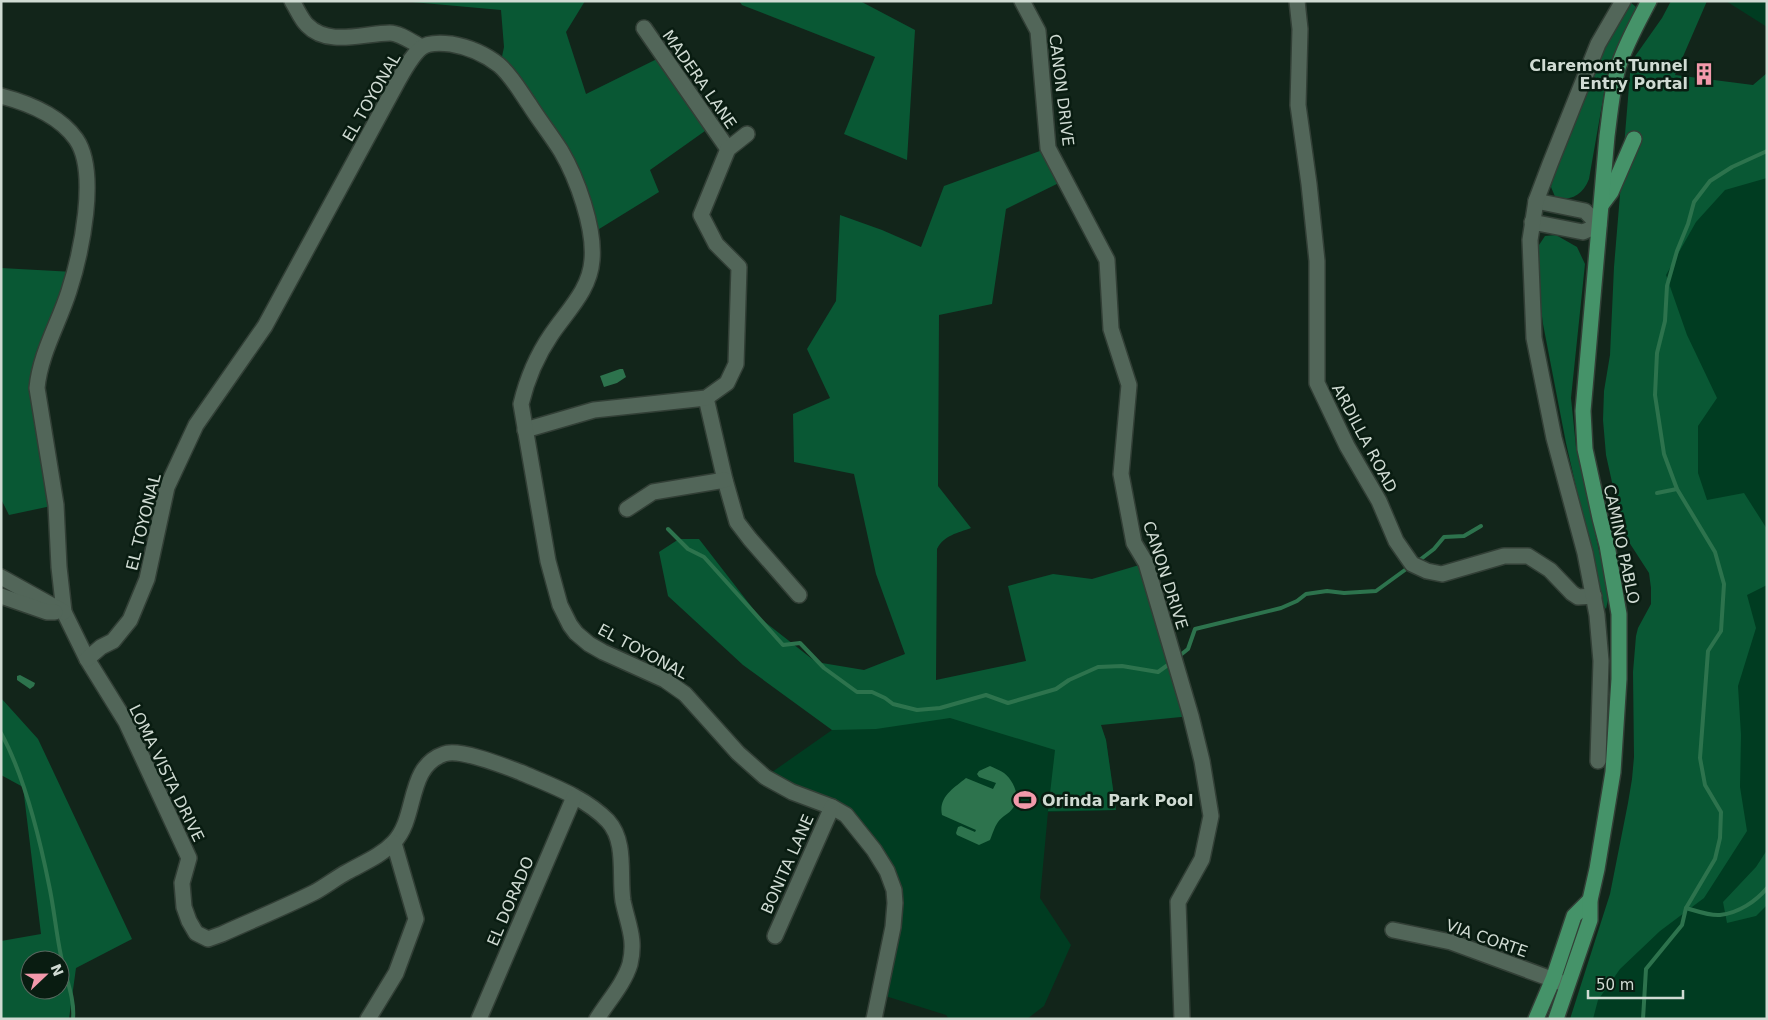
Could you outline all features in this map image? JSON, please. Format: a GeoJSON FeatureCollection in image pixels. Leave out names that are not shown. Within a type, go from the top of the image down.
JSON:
{"type":"FeatureCollection","features":[{"type":"Feature","properties":{"kind":"main road","name":"CAMINO PABLO"},"geometry":{"type":"LineString","coordinates":[[1556,1019],[1590,920],[1590,900],[1613,772],[1619,661],[1618,606],[1607,545],[1585,449],[1583,411],[1606,136],[1617,74],[1634,29],[1649,1]]}},
{"type":"Feature","properties":{"kind":"main road"},"geometry":{"type":"LineString","coordinates":[[1600,207],[1611,192],[1634,139]]}},
{"type":"Feature","properties":{"kind":"main road","name":"CAMINO PABLO"},"geometry":{"type":"LineString","coordinates":[[1536,1019],[1574,916],[1590,900]]}},
{"type":"Feature","properties":{"kind":"street"},"geometry":{"type":"LineString","coordinates":[[292,1],[306,24],[316,32],[334,37],[392,33],[422,47]]}},
{"type":"Feature","properties":{"kind":"street","name":"CANON DRIVE"},"geometry":{"type":"LineString","coordinates":[[1022,1],[1038,31],[1048,148],[1107,260],[1110,329],[1129,384],[1121,474],[1134,543],[1146,563],[1191,716],[1202,761],[1211,816],[1202,859],[1178,902],[1182,1019]]}},
{"type":"Feature","properties":{"kind":"street","name":"ARDILLA ROAD"},"geometry":{"type":"LineString","coordinates":[[1297,1],[1300,29],[1298,105],[1317,261],[1316,383],[1347,446],[1379,501],[1396,541],[1412,564],[1427,571],[1442,574],[1504,556],[1528,556],[1550,570],[1572,594],[1578,597],[1594,596]]}},
{"type":"Feature","properties":{"kind":"street"},"geometry":{"type":"LineString","coordinates":[[1598,761],[1601,661],[1598,615],[1585,553],[1554,438],[1534,338],[1530,240],[1536,201],[1598,44],[1623,1]]}},
{"type":"Feature","properties":{"kind":"street","name":"MADERA LANE"},"geometry":{"type":"LineString","coordinates":[[644,28],[728,150]]}},
{"type":"Feature","properties":{"kind":"street","name":"EL TOYONAL"},"geometry":{"type":"LineString","coordinates":[[87,660],[101,647],[113,641],[130,620],[147,578],[167,487],[187,442],[196,425],[265,326],[408,65],[422,47],[442,43],[462,46],[483,54],[500,66],[514,83],[562,152],[578,189],[591,234],[592,260],[586,285],[570,311],[551,335],[534,364],[527,380],[521,404],[548,561],[560,605],[576,633],[596,648],[665,680],[685,694],[738,752],[765,777],[792,792],[832,807],[846,815],[874,850],[887,871],[894,890],[895,903],[893,928],[874,1019]]}},
{"type":"Feature","properties":{"kind":"street"},"geometry":{"type":"LineString","coordinates":[[1,96],[33,106],[54,117],[76,139],[85,164],[86,202],[78,259],[69,292],[48,344],[36,388],[56,505],[59,567],[64,612],[87,660]]}},
{"type":"Feature","properties":{"kind":"street"},"geometry":{"type":"LineString","coordinates":[[525,430],[594,410],[706,398],[727,383],[736,364],[739,267],[716,244],[701,215],[728,150],[747,134]]}},
{"type":"Feature","properties":{"kind":"street"},"geometry":{"type":"LineString","coordinates":[[1532,222],[1583,232],[1599,225],[1585,211],[1536,201]]}},
{"type":"Feature","properties":{"kind":"street"},"geometry":{"type":"LineString","coordinates":[[706,398],[737,522],[799,595]]}},
{"type":"Feature","properties":{"kind":"street"},"geometry":{"type":"LineString","coordinates":[[627,509],[653,492],[725,480]]}},
{"type":"Feature","properties":{"kind":"street"},"geometry":{"type":"LineString","coordinates":[[1,577],[64,612]]}},
{"type":"Feature","properties":{"kind":"street"},"geometry":{"type":"LineString","coordinates":[[1,596],[47,612],[64,612]]}},
{"type":"Feature","properties":{"kind":"street","name":"LOMA VISTA DRIVE"},"geometry":{"type":"LineString","coordinates":[[87,660],[126,722],[189,858],[182,883],[184,908],[196,933],[208,939],[316,892],[345,873],[381,854],[401,834],[420,775],[426,764],[444,753],[461,754],[497,762],[574,796],[594,809],[608,822],[616,836],[620,851],[623,901],[634,948],[622,983],[597,1019]]}},
{"type":"Feature","properties":{"kind":"street","name":"EL DORADO"},"geometry":{"type":"LineString","coordinates":[[479,1019],[574,796]]}},
{"type":"Feature","properties":{"kind":"street","name":"BONITA LANE"},"geometry":{"type":"LineString","coordinates":[[775,936],[832,807]]}},
{"type":"Feature","properties":{"kind":"street"},"geometry":{"type":"LineString","coordinates":[[368,1019],[396,973],[416,919],[394,843]]}},
{"type":"Feature","properties":{"kind":"street","name":"VIA CORTE"},"geometry":{"type":"LineString","coordinates":[[1393,930],[1451,942],[1567,985]]}},
{"type":"Feature","properties":{"kind":"shaded area"},"geometry":{"type":"Polygon","coordinates":[[[401,1],[585,1],[566,32],[586,94],[663,56],[712,126],[650,170],[659,192],[591,234],[578,189],[500,66],[504,47],[501,10],[401,1]]]}},
{"type":"Feature","properties":{"kind":"shaded area"},"geometry":{"type":"Polygon","coordinates":[[[739,1],[860,1],[915,30],[907,160],[844,134],[875,57],[742,5],[739,1]]]}},
{"type":"Feature","properties":{"kind":"shaded area"},"geometry":{"type":"Polygon","coordinates":[[[1671,1],[1707,1],[1675,75],[1753,85],[1767,73],[1767,178],[1725,190],[1696,222],[1666,275],[1687,335],[1717,398],[1698,426],[1698,473],[1707,500],[1744,493],[1767,529],[1767,585],[1747,595],[1756,628],[1738,686],[1741,735],[1740,787],[1747,831],[1704,898],[1660,931],[1620,969],[1598,1000],[1593,1019],[1570,1019],[1610,894],[1628,803],[1634,757],[1633,672],[1636,636],[1638,628],[1651,604],[1649,573],[1627,539],[1621,523],[1606,455],[1603,420],[1604,391],[1610,355],[1614,267],[1631,62],[1662,18],[1671,1]]]}},
{"type":"Feature","properties":{"kind":"shaded area"},"geometry":{"type":"Polygon","coordinates":[[[1726,1],[1767,1],[1767,27],[1726,1]]]}},
{"type":"Feature","properties":{"kind":"shaded area"},"geometry":{"type":"Polygon","coordinates":[[[1630,2],[1636,7],[1606,82],[1589,179],[1580,193],[1567,199],[1556,199],[1551,187],[1552,179],[1614,23],[1630,2]]]}},
{"type":"Feature","properties":{"kind":"shaded area"},"geometry":{"type":"Polygon","coordinates":[[[1767,127],[1767,1019],[1578,1019],[1618,946],[1660,598],[1624,277],[1767,127]]]}},
{"type":"Feature","properties":{"kind":"shaded area"},"geometry":{"type":"Polygon","coordinates":[[[1048,148],[1065,180],[1006,209],[992,304],[939,315],[938,486],[971,528],[947,538],[937,549],[936,680],[1026,661],[1008,586],[1053,574],[1092,579],[1146,563],[1191,716],[1101,725],[1106,740],[1116,810],[1048,811],[1055,750],[950,718],[876,729],[832,730],[743,665],[668,596],[659,552],[679,539],[699,539],[761,619],[816,662],[864,670],[905,654],[876,574],[854,474],[794,462],[793,414],[830,398],[807,349],[836,301],[840,215],[921,247],[944,186],[1048,148]]]}},
{"type":"Feature","properties":{"kind":"shaded area"},"geometry":{"type":"Polygon","coordinates":[[[1556,235],[1577,247],[1585,264],[1571,398],[1576,447],[1608,591],[1606,609],[1603,605],[1566,443],[1543,324],[1535,265],[1539,245],[1545,236],[1556,235]]]}},
{"type":"Feature","properties":{"kind":"shaded area"},"geometry":{"type":"Polygon","coordinates":[[[1,268],[74,272],[38,378],[56,505],[9,515],[1,499],[1,268]]]}},
{"type":"Feature","properties":{"kind":"shaded area"},"geometry":{"type":"Polygon","coordinates":[[[623,369],[626,377],[617,383],[604,387],[600,376],[623,369]]]}},
{"type":"Feature","properties":{"kind":"shaded area"},"geometry":{"type":"Polygon","coordinates":[[[1070,647],[1106,740],[1116,810],[1048,812],[1040,898],[1071,945],[1044,1006],[1027,1019],[949,1019],[946,1015],[879,994],[894,890],[846,815],[765,777],[832,730],[1070,647]]]}},
{"type":"Feature","properties":{"kind":"shaded area"},"geometry":{"type":"Polygon","coordinates":[[[20,675],[35,683],[34,686],[30,689],[17,680],[17,676],[20,675]]]}},
{"type":"Feature","properties":{"kind":"shaded area"},"geometry":{"type":"Polygon","coordinates":[[[1,698],[38,739],[132,939],[76,968],[69,1019],[1,1019],[1,941],[41,934],[23,787],[1,775],[1,698]]]}},
{"type":"Feature","properties":{"kind":"shaded area","name":"Orinda Park Pool"},"geometry":{"type":"Polygon","coordinates":[[[990,766],[1004,773],[1011,780],[1015,789],[1016,799],[1011,810],[998,822],[990,840],[979,845],[956,833],[958,827],[961,826],[975,832],[976,830],[942,815],[941,809],[942,803],[952,789],[966,778],[993,789],[996,783],[979,777],[977,774],[979,771],[990,766]]]}},
{"type":"Feature","properties":{"kind":"shaded area"},"geometry":{"type":"Polygon","coordinates":[[[1767,850],[1767,905],[1756,916],[1727,923],[1723,902],[1756,867],[1767,850]]]}},
{"type":"Feature","properties":{"kind":"waterway"},"geometry":{"type":"LineString","coordinates":[[1643,1019],[1646,969],[1682,925],[1686,908],[1715,859],[1720,838],[1721,812],[1705,785],[1700,758],[1708,651],[1721,631],[1724,584],[1715,552],[1677,489],[1664,454],[1655,395],[1657,353],[1665,321],[1667,286],[1694,202],[1710,181],[1732,167],[1767,151]]}},
{"type":"Feature","properties":{"kind":"waterway"},"geometry":{"type":"LineString","coordinates":[[1657,493],[1677,489]]}},
{"type":"Feature","properties":{"kind":"waterway"},"geometry":{"type":"LineString","coordinates":[[1417,562],[1434,549],[1444,537],[1464,536],[1481,526]]}},
{"type":"Feature","properties":{"kind":"waterway"},"geometry":{"type":"LineString","coordinates":[[668,529],[688,549],[704,557],[783,645],[800,643],[824,668],[857,692],[872,692],[893,704],[917,710],[940,708],[986,695],[1008,703],[1056,689],[1069,680],[1098,667],[1122,666],[1158,672],[1172,662]]}},
{"type":"Feature","properties":{"kind":"waterway"},"geometry":{"type":"LineString","coordinates":[[1178,657],[1188,649],[1195,629],[1281,608],[1297,601],[1306,594],[1327,591],[1344,593],[1376,591],[1409,567]]}},
{"type":"Feature","properties":{"kind":"waterway"},"geometry":{"type":"LineString","coordinates":[[1,733],[17,768],[36,827],[51,894],[61,956],[71,995],[73,1019]]}},
{"type":"Feature","properties":{"kind":"waterway"},"geometry":{"type":"LineString","coordinates":[[1686,908],[1712,915],[1727,914],[1746,906],[1767,888]]}},
{"type":"Feature","properties":{"kind":"place","name":"Claremont Tunnel Entry Portal"},"geometry":{"type":"Point","coordinates":[1704,74]}},
{"type":"Feature","properties":{"kind":"place","name":"Orinda Park Pool"},"geometry":{"type":"Point","coordinates":[1025,800]}}]}
